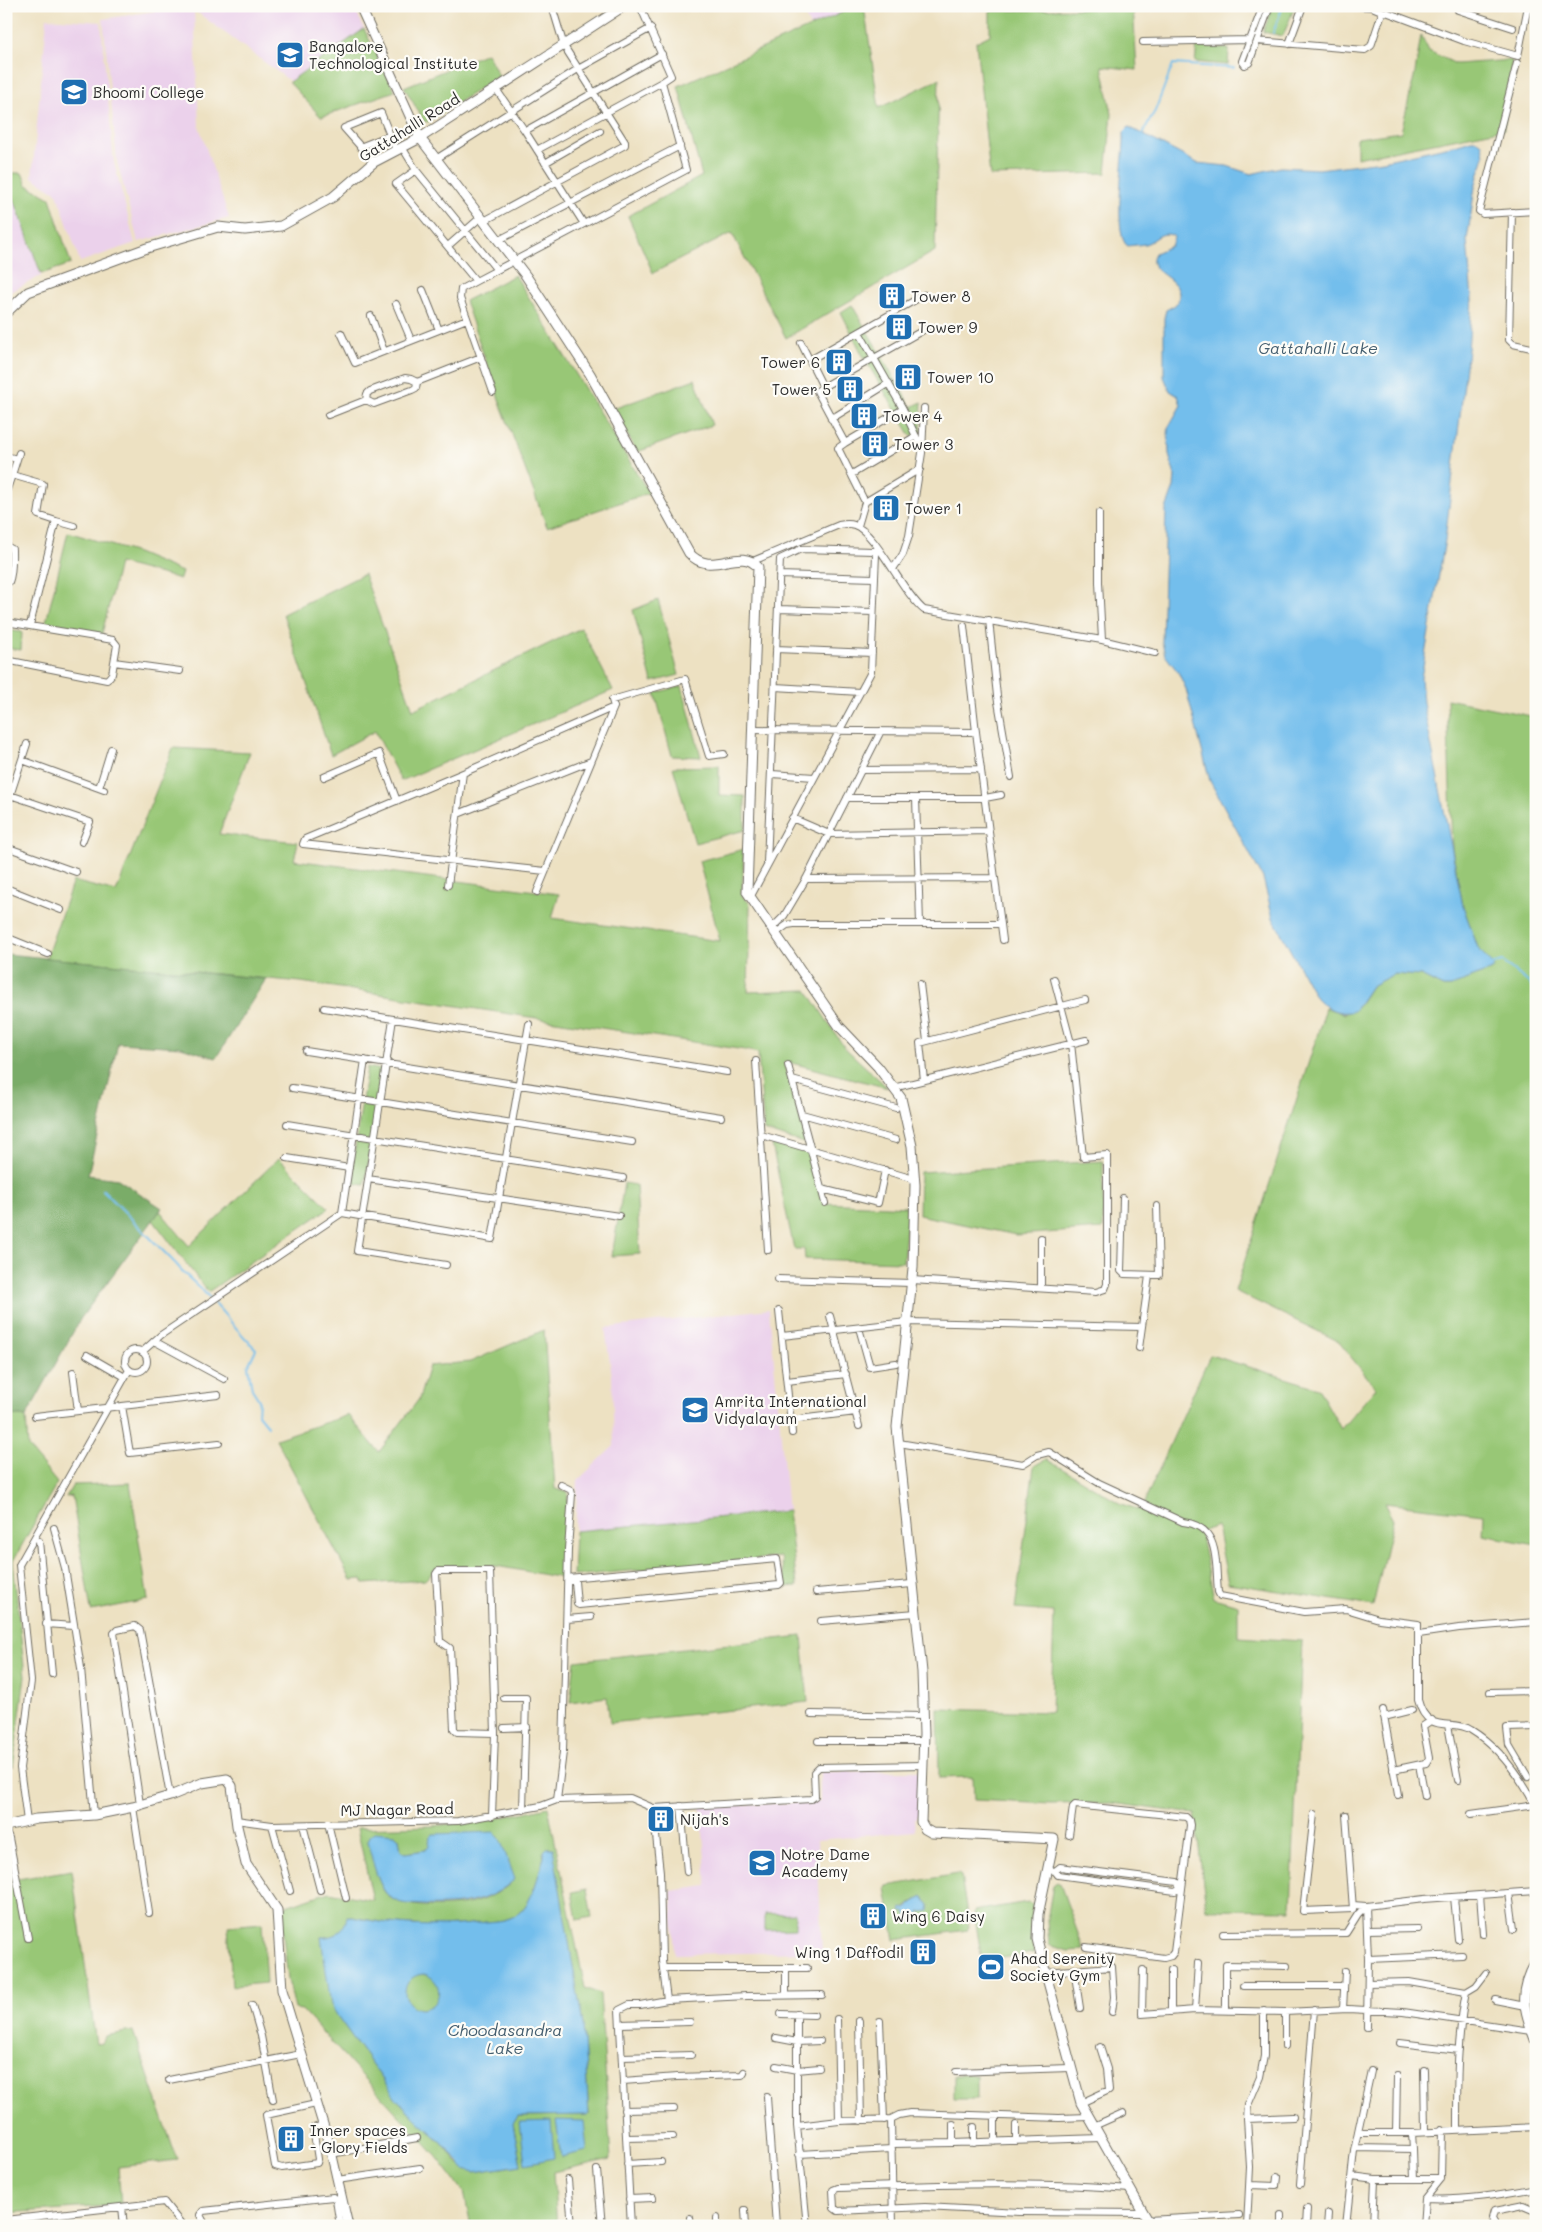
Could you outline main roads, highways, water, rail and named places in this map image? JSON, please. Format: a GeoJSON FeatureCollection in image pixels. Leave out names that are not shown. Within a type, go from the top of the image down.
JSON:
{"type":"FeatureCollection","features":[{"type":"Feature","properties":{"kind":"water","name":"Gattahalli Lake"},"geometry":{"type":"Polygon","coordinates":[[[1129,127],[1197,163],[1227,166],[1251,174],[1281,167],[1319,169],[1383,161],[1471,140],[1477,140],[1482,144],[1484,156],[1475,187],[1467,240],[1472,300],[1468,350],[1445,540],[1421,678],[1423,703],[1463,906],[1478,948],[1494,967],[1492,970],[1451,987],[1443,987],[1421,976],[1394,974],[1371,986],[1354,1011],[1338,1012],[1320,1002],[1316,998],[1273,918],[1263,878],[1210,781],[1186,689],[1178,672],[1165,655],[1162,642],[1166,509],[1174,487],[1175,476],[1169,455],[1168,428],[1181,405],[1178,396],[1170,391],[1164,377],[1164,318],[1166,310],[1177,303],[1179,293],[1177,287],[1157,269],[1153,259],[1155,253],[1171,246],[1174,237],[1164,234],[1149,243],[1128,246],[1123,240],[1120,198],[1124,132],[1129,127]]]}},
{"type":"Feature","properties":{"kind":"water"},"geometry":{"type":"Polygon","coordinates":[[[375,1832],[395,1834],[399,1839],[401,1851],[405,1853],[426,1850],[429,1845],[430,1836],[433,1834],[495,1832],[500,1839],[515,1879],[494,1894],[472,1902],[448,1905],[401,1903],[386,1893],[376,1871],[368,1841],[375,1832]]]}},
{"type":"Feature","properties":{"kind":"water","name":"Choodasandra Lake"},"geometry":{"type":"Polygon","coordinates":[[[547,1848],[553,1848],[583,2025],[589,2115],[518,2116],[513,2124],[521,2165],[474,2172],[464,2169],[442,2142],[396,2098],[338,2017],[331,2005],[321,1937],[331,1936],[342,1929],[347,1916],[399,1924],[434,1926],[499,1921],[511,1918],[524,1908],[532,1894],[544,1857],[544,1851],[547,1848]],[[424,1974],[416,1976],[407,1984],[406,1996],[408,2002],[413,2006],[420,2009],[428,2007],[437,1999],[438,1987],[431,1977],[424,1974]]]}},
{"type":"Feature","properties":{"kind":"water"},"geometry":{"type":"Polygon","coordinates":[[[922,1896],[930,1905],[929,1911],[920,1912],[911,1920],[905,1912],[901,1912],[902,1908],[906,1909],[922,1896]]]}},
{"type":"Feature","properties":{"kind":"water"},"geometry":{"type":"Polygon","coordinates":[[[556,2120],[584,2121],[587,2151],[561,2157],[556,2120]]]}},
{"type":"Feature","properties":{"kind":"water"},"geometry":{"type":"Polygon","coordinates":[[[551,2121],[554,2158],[525,2164],[520,2122],[551,2121]]]}},
{"type":"Feature","properties":{"kind":"waterway"},"geometry":{"type":"LineString","coordinates":[[1273,33],[1283,6]]}},
{"type":"Feature","properties":{"kind":"waterway"},"geometry":{"type":"LineString","coordinates":[[1142,134],[1155,111],[1173,64],[1234,68]]}},
{"type":"Feature","properties":{"kind":"waterway"},"geometry":{"type":"LineString","coordinates":[[1490,965],[1503,962],[1529,983],[1536,993]]}},
{"type":"Feature","properties":{"kind":"waterway"},"geometry":{"type":"LineString","coordinates":[[103,1190],[211,1299],[256,1349],[248,1366],[252,1389],[259,1400],[258,1414],[268,1426]]}},
{"type":"Feature","properties":{"kind":"place","name":"Bangalore Technological Institute"},"geometry":{"type":"Point","coordinates":[290,55]}},
{"type":"Feature","properties":{"kind":"place","name":"Bhoomi College"},"geometry":{"type":"Point","coordinates":[74,92]}},
{"type":"Feature","properties":{"kind":"place","name":"Tower 8"},"geometry":{"type":"Point","coordinates":[892,296]}},
{"type":"Feature","properties":{"kind":"place","name":"Tower 9"},"geometry":{"type":"Point","coordinates":[899,327]}},
{"type":"Feature","properties":{"kind":"place","name":"Tower 6"},"geometry":{"type":"Point","coordinates":[839,362]}},
{"type":"Feature","properties":{"kind":"place","name":"Tower 10"},"geometry":{"type":"Point","coordinates":[908,377]}},
{"type":"Feature","properties":{"kind":"place","name":"Tower 5"},"geometry":{"type":"Point","coordinates":[850,389]}},
{"type":"Feature","properties":{"kind":"place","name":"Tower 4"},"geometry":{"type":"Point","coordinates":[864,416]}},
{"type":"Feature","properties":{"kind":"place","name":"Tower 3"},"geometry":{"type":"Point","coordinates":[875,444]}},
{"type":"Feature","properties":{"kind":"place","name":"Tower 1"},"geometry":{"type":"Point","coordinates":[886,508]}},
{"type":"Feature","properties":{"kind":"place","name":"Amrita International Vidyalayam"},"geometry":{"type":"Point","coordinates":[695,1410]}},
{"type":"Feature","properties":{"kind":"place","name":"Nijah's"},"geometry":{"type":"Point","coordinates":[661,1819]}},
{"type":"Feature","properties":{"kind":"place","name":"Notre Dame Academy"},"geometry":{"type":"Point","coordinates":[762,1863]}},
{"type":"Feature","properties":{"kind":"place","name":"Wing 6 Daisy"},"geometry":{"type":"Point","coordinates":[873,1916]}},
{"type":"Feature","properties":{"kind":"place","name":"Wing 1 Daffodil"},"geometry":{"type":"Point","coordinates":[923,1952]}},
{"type":"Feature","properties":{"kind":"place","name":"Ahad Serenity Society Gym"},"geometry":{"type":"Point","coordinates":[991,1967]}},
{"type":"Feature","properties":{"kind":"place","name":"Inner spaces - Glory Fields"},"geometry":{"type":"Point","coordinates":[291,2139]}}]}
